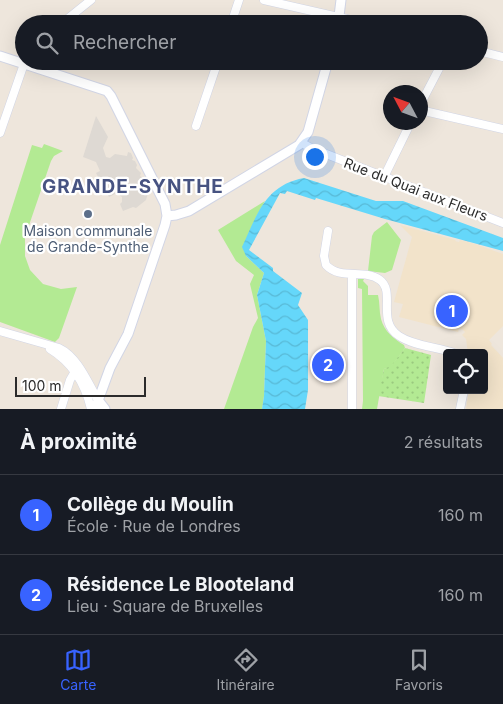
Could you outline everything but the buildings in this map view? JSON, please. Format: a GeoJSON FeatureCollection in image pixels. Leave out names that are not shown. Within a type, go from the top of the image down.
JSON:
{"type":"FeatureCollection","features":[{"type":"Feature","properties":{"kind":"street"},"geometry":{"type":"LineString","coordinates":[[72,15],[91,0]]}},
{"type":"Feature","properties":{"kind":"street"},"geometry":{"type":"LineString","coordinates":[[234,15],[240,0]]}},
{"type":"Feature","properties":{"kind":"street"},"geometry":{"type":"LineString","coordinates":[[264,0],[320,15]]}},
{"type":"Feature","properties":{"kind":"street"},"geometry":{"type":"LineString","coordinates":[[339,15],[341,0]]}},
{"type":"Feature","properties":{"kind":"street"},"geometry":{"type":"LineString","coordinates":[[488,53],[503,57]]}},
{"type":"Feature","properties":{"kind":"street"},"geometry":{"type":"LineString","coordinates":[[0,56],[15,60]]}},
{"type":"Feature","properties":{"kind":"street"},"geometry":{"type":"LineString","coordinates":[[0,133],[21,70]]}},
{"type":"Feature","properties":{"kind":"street"},"geometry":{"type":"LineString","coordinates":[[47,70],[107,91],[163,198],[167,216],[128,334],[110,368],[95,409]]}},
{"type":"Feature","properties":{"kind":"street"},"geometry":{"type":"LineString","coordinates":[[196,126],[215,70]]}},
{"type":"Feature","properties":{"kind":"street"},"geometry":{"type":"LineString","coordinates":[[167,216],[176,216],[189,211],[295,149],[308,132],[325,70]]}},
{"type":"Feature","properties":{"kind":"street"},"geometry":{"type":"LineString","coordinates":[[428,90],[438,70]]}},
{"type":"Feature","properties":{"kind":"street"},"geometry":{"type":"LineString","coordinates":[[428,112],[503,130]]}},
{"type":"Feature","properties":{"kind":"street"},"geometry":{"type":"LineString","coordinates":[[384,177],[408,130]]}},
{"type":"Feature","properties":{"kind":"street","name":"Rue du Quai aux Fleurs"},"geometry":{"type":"LineString","coordinates":[[302,142],[311,148],[503,223]]}},
{"type":"Feature","properties":{"kind":"street"},"geometry":{"type":"LineString","coordinates":[[328,232],[324,263],[334,272],[374,278],[381,281],[386,290],[387,320],[394,332],[408,340],[443,350]]}},
{"type":"Feature","properties":{"kind":"street"},"geometry":{"type":"LineString","coordinates":[[352,275],[352,409]]}},
{"type":"Feature","properties":{"kind":"street"},"geometry":{"type":"LineString","coordinates":[[0,331],[62,350],[71,357],[86,392],[90,409]]}},
{"type":"Feature","properties":{"kind":"street"},"geometry":{"type":"LineString","coordinates":[[76,369],[105,409]]}},
{"type":"Feature","properties":{"kind":"street"},"geometry":{"type":"LineString","coordinates":[[60,409],[76,369]]}},
{"type":"Feature","properties":{"kind":"street"},"geometry":{"type":"LineString","coordinates":[[460,409],[463,394]]}},
{"type":"Feature","properties":{"kind":"shaded area"},"geometry":{"type":"Polygon","coordinates":[[[96,116],[108,137],[103,148],[106,157],[110,158],[115,154],[127,156],[128,152],[131,153],[132,160],[135,161],[136,168],[141,173],[140,176],[145,182],[144,184],[147,185],[149,190],[146,200],[136,208],[133,207],[123,211],[120,204],[122,197],[117,193],[109,197],[96,173],[100,171],[96,162],[83,157],[96,116]]]}},
{"type":"Feature","properties":{"kind":"shaded area"},"geometry":{"type":"Polygon","coordinates":[[[400,225],[455,241],[459,242],[460,240],[475,244],[503,254],[503,326],[489,340],[503,358],[503,409],[466,409],[468,394],[488,394],[488,349],[467,349],[466,339],[462,335],[465,332],[463,330],[459,329],[458,332],[399,317],[403,304],[394,302],[412,237],[400,225]]]}},
{"type":"Feature","properties":{"kind":"green space"},"geometry":{"type":"Polygon","coordinates":[[[44,144],[63,151],[54,156],[51,161],[25,237],[25,256],[30,270],[43,284],[61,289],[77,287],[59,338],[55,342],[0,322],[0,245],[32,145],[42,148],[44,144]]]}},
{"type":"Feature","properties":{"kind":"green space"},"geometry":{"type":"Polygon","coordinates":[[[265,201],[256,217],[246,256],[264,273],[257,295],[266,341],[262,409],[224,409],[253,327],[258,318],[250,284],[254,275],[236,261],[218,230],[265,201]]]}},
{"type":"Feature","properties":{"kind":"green space"},"geometry":{"type":"Polygon","coordinates":[[[387,222],[401,240],[392,270],[385,273],[368,271],[372,236],[374,232],[387,222]]]}},
{"type":"Feature","properties":{"kind":"green space"},"geometry":{"type":"Polygon","coordinates":[[[358,279],[364,279],[363,281],[368,286],[368,295],[378,295],[380,316],[384,327],[405,348],[391,367],[384,369],[377,409],[362,409],[362,289],[358,288],[358,279]]]}},
{"type":"Feature","properties":{"kind":"green space"},"geometry":{"type":"Polygon","coordinates":[[[405,348],[431,355],[424,403],[378,396],[384,369],[391,366],[405,348]]]}},
{"type":"Feature","properties":{"kind":"water"},"geometry":{"type":"Polygon","coordinates":[[[304,178],[376,201],[403,201],[503,238],[503,251],[316,198],[315,200],[287,191],[285,194],[280,193],[249,250],[302,293],[298,305],[308,320],[308,390],[305,409],[262,409],[266,341],[257,295],[264,273],[246,256],[242,247],[258,213],[271,194],[280,187],[304,178]]]}},
{"type":"Feature","properties":{"kind":"place","name":"Maison communale de Grande-Synthe"},"geometry":{"type":"Point","coordinates":[88,214]}},
{"type":"Feature","properties":{"kind":"place","name":"Collège du Moulin"},"geometry":{"type":"Point","coordinates":[452,311]}},
{"type":"Feature","properties":{"kind":"place","name":"Résidence Le Blooteland"},"geometry":{"type":"Point","coordinates":[328,365]}},
{"type":"Feature","properties":{"kind":"district","name":"GRANDE-SYNTHE"},"geometry":{"type":"Point","coordinates":[133,186]}}]}
